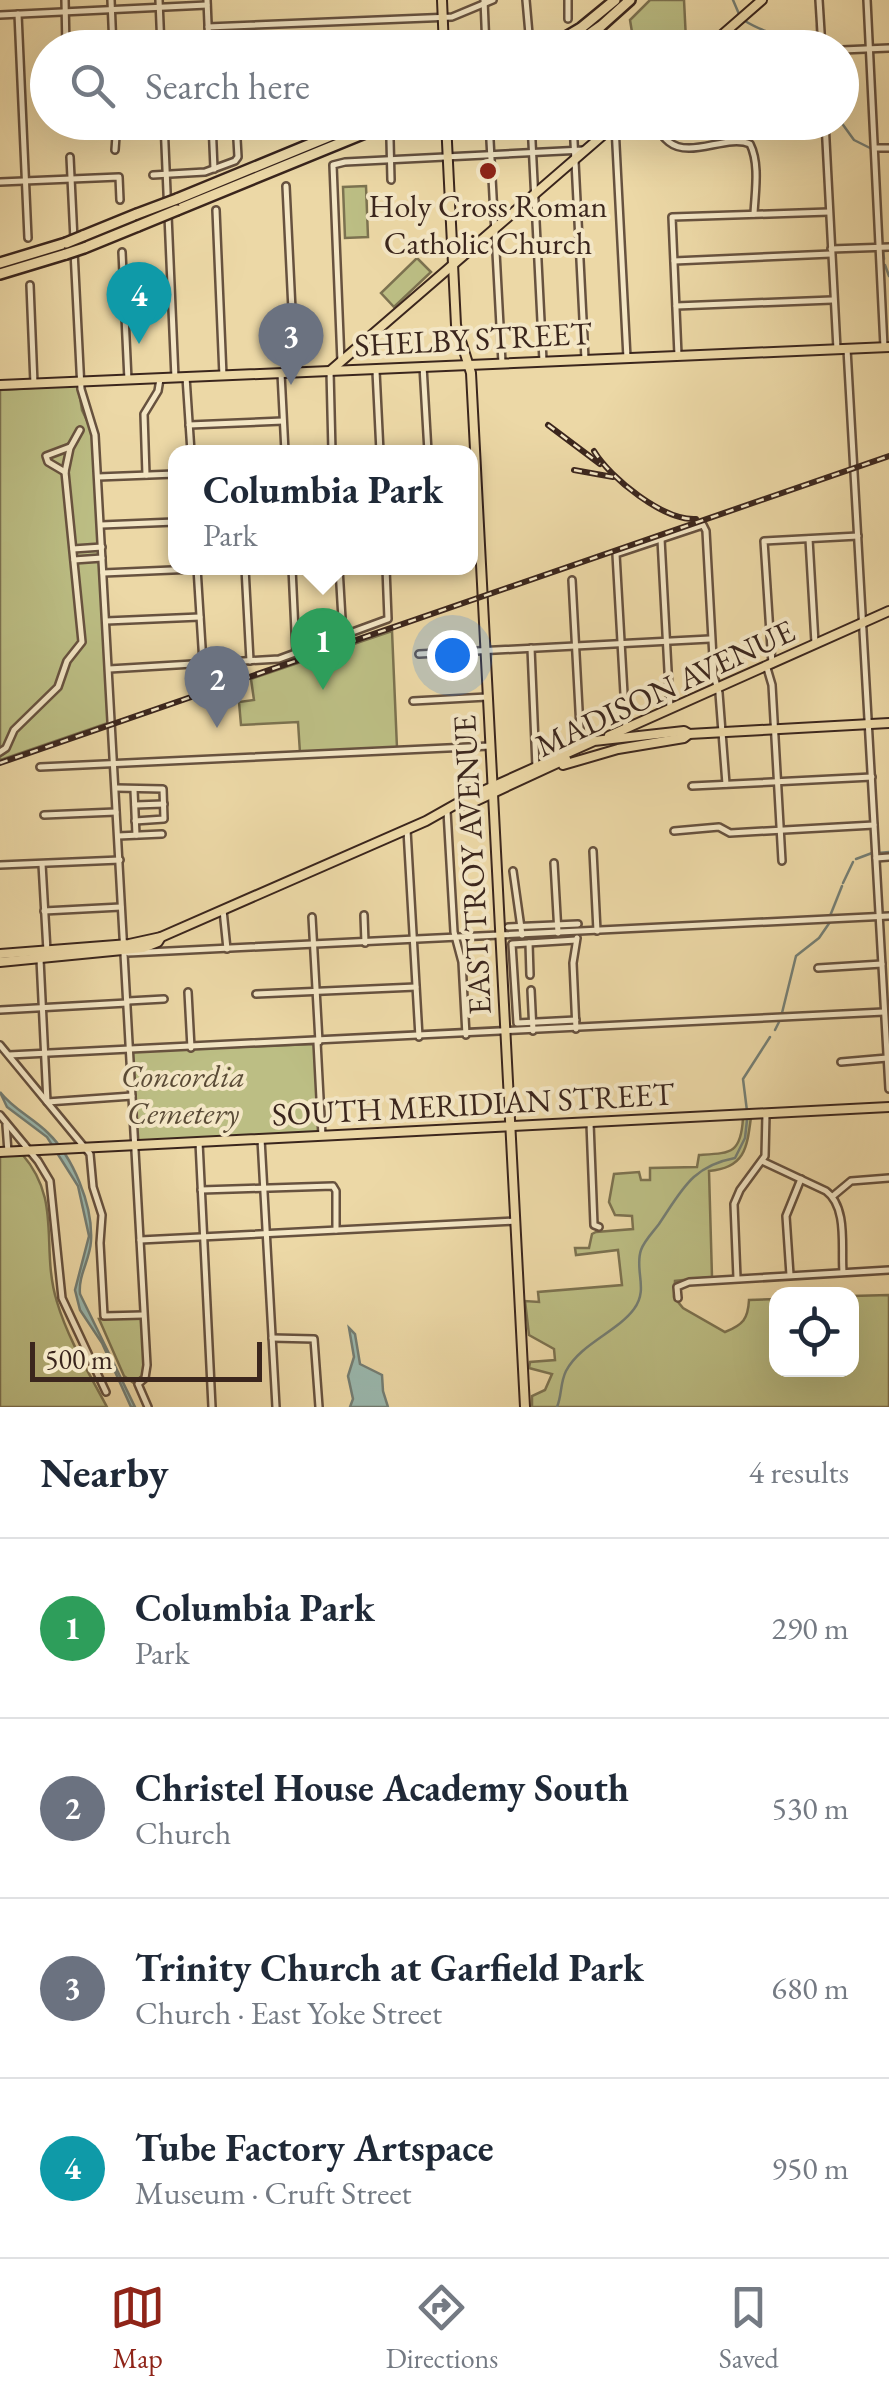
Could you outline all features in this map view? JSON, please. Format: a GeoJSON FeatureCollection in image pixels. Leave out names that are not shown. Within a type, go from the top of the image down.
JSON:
{"type":"FeatureCollection","features":[{"type":"Feature","properties":{"kind":"highway"},"geometry":{"type":"LineString","coordinates":[[578,30],[615,0]]}},
{"type":"Feature","properties":{"kind":"highway"},"geometry":{"type":"LineString","coordinates":[[595,30],[630,0]]}},
{"type":"Feature","properties":{"kind":"highway"},"geometry":{"type":"LineString","coordinates":[[0,274],[177,204],[323,140]]}},
{"type":"Feature","properties":{"kind":"highway"},"geometry":{"type":"LineString","coordinates":[[177,204],[345,140]]}},
{"type":"Feature","properties":{"kind":"highway"},"geometry":{"type":"LineString","coordinates":[[0,263],[66,249]]}},
{"type":"Feature","properties":{"kind":"main road"},"geometry":{"type":"LineString","coordinates":[[442,0],[443,30]]}},
{"type":"Feature","properties":{"kind":"main road"},"geometry":{"type":"LineString","coordinates":[[728,30],[762,0]]}},
{"type":"Feature","properties":{"kind":"main road","name":"EAST TROY AVENUE"},"geometry":{"type":"LineString","coordinates":[[448,140],[457,333],[470,364],[473,445]]}},
{"type":"Feature","properties":{"kind":"main road"},"geometry":{"type":"LineString","coordinates":[[330,371],[535,195],[575,155],[597,140]]}},
{"type":"Feature","properties":{"kind":"main road","name":"SHELBY STREET"},"geometry":{"type":"LineString","coordinates":[[0,385],[886,347]]}},
{"type":"Feature","properties":{"kind":"main road","name":"EAST TROY AVENUE"},"geometry":{"type":"LineString","coordinates":[[478,575],[488,697],[525,1407]]}},
{"type":"Feature","properties":{"kind":"main road","name":"MADISON AVENUE"},"geometry":{"type":"LineString","coordinates":[[0,958],[40,958],[125,948],[161,937],[461,804],[468,805],[536,767],[718,690],[889,611]]}},
{"type":"Feature","properties":{"kind":"main road"},"geometry":{"type":"LineString","coordinates":[[549,770],[621,748],[689,734],[889,724]]}},
{"type":"Feature","properties":{"kind":"main road"},"geometry":{"type":"LineString","coordinates":[[599,740],[684,731],[689,734]]}},
{"type":"Feature","properties":{"kind":"main road","name":"MADISON AVENUE"},"geometry":{"type":"LineString","coordinates":[[492,790],[549,770],[599,740]]}},
{"type":"Feature","properties":{"kind":"main road","name":"MADISON AVENUE"},"geometry":{"type":"LineString","coordinates":[[0,958],[47,951],[125,948]]}},
{"type":"Feature","properties":{"kind":"main road","name":"SOUTH MERIDIAN STREET"},"geometry":{"type":"LineString","coordinates":[[4,1152],[889,1107]]}},
{"type":"Feature","properties":{"kind":"street"},"geometry":{"type":"LineString","coordinates":[[65,0],[66,30]]}},
{"type":"Feature","properties":{"kind":"street"},"geometry":{"type":"LineString","coordinates":[[111,0],[113,30]]}},
{"type":"Feature","properties":{"kind":"street"},"geometry":{"type":"LineString","coordinates":[[208,27],[443,18],[465,14],[493,0]]}},
{"type":"Feature","properties":{"kind":"street"},"geometry":{"type":"LineString","coordinates":[[526,0],[529,30]]}},
{"type":"Feature","properties":{"kind":"street"},"geometry":{"type":"LineString","coordinates":[[568,0],[568,20]]}},
{"type":"Feature","properties":{"kind":"street"},"geometry":{"type":"LineString","coordinates":[[819,0],[821,30]]}},
{"type":"Feature","properties":{"kind":"street"},"geometry":{"type":"LineString","coordinates":[[868,0],[886,347]]}},
{"type":"Feature","properties":{"kind":"street"},"geometry":{"type":"LineString","coordinates":[[0,15],[207,2],[208,30]]}},
{"type":"Feature","properties":{"kind":"street"},"geometry":{"type":"LineString","coordinates":[[484,2],[485,30]]}},
{"type":"Feature","properties":{"kind":"street"},"geometry":{"type":"LineString","coordinates":[[159,3],[160,30]]}},
{"type":"Feature","properties":{"kind":"street"},"geometry":{"type":"LineString","coordinates":[[18,14],[28,238]]}},
{"type":"Feature","properties":{"kind":"street"},"geometry":{"type":"LineString","coordinates":[[859,49],[889,48]]}},
{"type":"Feature","properties":{"kind":"street"},"geometry":{"type":"LineString","coordinates":[[116,140],[116,150]]}},
{"type":"Feature","properties":{"kind":"street"},"geometry":{"type":"LineString","coordinates":[[165,140],[175,378]]}},
{"type":"Feature","properties":{"kind":"street"},"geometry":{"type":"LineString","coordinates":[[213,140],[214,169]]}},
{"type":"Feature","properties":{"kind":"street"},"geometry":{"type":"LineString","coordinates":[[153,176],[200,173],[236,160],[236,140]]}},
{"type":"Feature","properties":{"kind":"street"},"geometry":{"type":"LineString","coordinates":[[390,140],[391,180]]}},
{"type":"Feature","properties":{"kind":"street"},"geometry":{"type":"LineString","coordinates":[[490,140],[502,363]]}},
{"type":"Feature","properties":{"kind":"street"},"geometry":{"type":"LineString","coordinates":[[531,140],[543,361]]}},
{"type":"Feature","properties":{"kind":"street"},"geometry":{"type":"LineString","coordinates":[[574,140],[585,360]]}},
{"type":"Feature","properties":{"kind":"street"},"geometry":{"type":"LineString","coordinates":[[617,140],[627,358]]}},
{"type":"Feature","properties":{"kind":"street"},"geometry":{"type":"LineString","coordinates":[[671,140],[677,146],[742,140],[753,147],[754,214]]}},
{"type":"Feature","properties":{"kind":"street"},"geometry":{"type":"LineString","coordinates":[[826,140],[834,300],[842,348],[858,536],[889,1089]]}},
{"type":"Feature","properties":{"kind":"street"},"geometry":{"type":"LineString","coordinates":[[875,148],[889,148]]}},
{"type":"Feature","properties":{"kind":"street"},"geometry":{"type":"LineString","coordinates":[[341,362],[333,165],[450,157],[575,155]]}},
{"type":"Feature","properties":{"kind":"street"},"geometry":{"type":"LineString","coordinates":[[70,157],[80,382],[94,431],[98,476],[136,1146],[147,1371],[138,1384],[148,1407]]}},
{"type":"Feature","properties":{"kind":"street"},"geometry":{"type":"LineString","coordinates":[[0,182],[119,177],[120,200]]}},
{"type":"Feature","properties":{"kind":"street"},"geometry":{"type":"LineString","coordinates":[[286,186],[295,372]]}},
{"type":"Feature","properties":{"kind":"street"},"geometry":{"type":"LineString","coordinates":[[216,210],[223,376]]}},
{"type":"Feature","properties":{"kind":"street"},"geometry":{"type":"LineString","coordinates":[[678,355],[672,217],[829,212]]}},
{"type":"Feature","properties":{"kind":"street"},"geometry":{"type":"LineString","coordinates":[[674,261],[889,247]]}},
{"type":"Feature","properties":{"kind":"street"},"geometry":{"type":"LineString","coordinates":[[122,252],[128,380]]}},
{"type":"Feature","properties":{"kind":"street"},"geometry":{"type":"LineString","coordinates":[[30,285],[34,384]]}},
{"type":"Feature","properties":{"kind":"street"},"geometry":{"type":"LineString","coordinates":[[676,306],[834,300]]}},
{"type":"Feature","properties":{"kind":"street"},"geometry":{"type":"LineString","coordinates":[[423,366],[428,445]]}},
{"type":"Feature","properties":{"kind":"street"},"geometry":{"type":"LineString","coordinates":[[376,368],[380,445]]}},
{"type":"Feature","properties":{"kind":"street"},"geometry":{"type":"LineString","coordinates":[[330,371],[332,445]]}},
{"type":"Feature","properties":{"kind":"street"},"geometry":{"type":"LineString","coordinates":[[281,373],[285,445]]}},
{"type":"Feature","properties":{"kind":"street"},"geometry":{"type":"LineString","coordinates":[[186,377],[190,445]]}},
{"type":"Feature","properties":{"kind":"street"},"geometry":{"type":"LineString","coordinates":[[146,475],[144,414],[158,392],[155,379]]}},
{"type":"Feature","properties":{"kind":"street"},"geometry":{"type":"LineString","coordinates":[[189,425],[284,420]]}},
{"type":"Feature","properties":{"kind":"street"},"geometry":{"type":"LineString","coordinates":[[0,752],[14,730],[58,687],[65,665],[82,642],[65,472],[70,447],[80,430]]}},
{"type":"Feature","properties":{"kind":"street"},"geometry":{"type":"LineString","coordinates":[[65,472],[48,462],[46,456],[70,447]]}},
{"type":"Feature","properties":{"kind":"street"},"geometry":{"type":"LineString","coordinates":[[98,476],[168,474]]}},
{"type":"Feature","properties":{"kind":"street"},"geometry":{"type":"LineString","coordinates":[[101,525],[168,522]]}},
{"type":"Feature","properties":{"kind":"street"},"geometry":{"type":"LineString","coordinates":[[626,729],[616,554],[704,526],[726,784]]}},
{"type":"Feature","properties":{"kind":"street"},"geometry":{"type":"LineString","coordinates":[[782,860],[764,541],[858,536]]}},
{"type":"Feature","properties":{"kind":"street"},"geometry":{"type":"LineString","coordinates":[[661,539],[670,711]]}},
{"type":"Feature","properties":{"kind":"street"},"geometry":{"type":"LineString","coordinates":[[810,539],[816,646]]}},
{"type":"Feature","properties":{"kind":"street"},"geometry":{"type":"LineString","coordinates":[[73,549],[102,547]]}},
{"type":"Feature","properties":{"kind":"street"},"geometry":{"type":"LineString","coordinates":[[74,560],[102,558]]}},
{"type":"Feature","properties":{"kind":"street"},"geometry":{"type":"LineString","coordinates":[[103,573],[168,570]]}},
{"type":"Feature","properties":{"kind":"street"},"geometry":{"type":"LineString","coordinates":[[198,575],[203,663]]}},
{"type":"Feature","properties":{"kind":"street"},"geometry":{"type":"LineString","coordinates":[[245,575],[250,661]]}},
{"type":"Feature","properties":{"kind":"street"},"geometry":{"type":"LineString","coordinates":[[292,575],[296,653]]}},
{"type":"Feature","properties":{"kind":"street"},"geometry":{"type":"LineString","coordinates":[[339,575],[343,636]]}},
{"type":"Feature","properties":{"kind":"street"},"geometry":{"type":"LineString","coordinates":[[109,669],[250,661],[296,653],[388,619],[386,575]]}},
{"type":"Feature","properties":{"kind":"street"},"geometry":{"type":"LineString","coordinates":[[572,580],[585,745]]}},
{"type":"Feature","properties":{"kind":"street"},"geometry":{"type":"LineString","coordinates":[[106,620],[200,616]]}},
{"type":"Feature","properties":{"kind":"street"},"geometry":{"type":"LineString","coordinates":[[419,654],[712,639]]}},
{"type":"Feature","properties":{"kind":"street"},"geometry":{"type":"LineString","coordinates":[[531,648],[536,767]]}},
{"type":"Feature","properties":{"kind":"street"},"geometry":{"type":"LineString","coordinates":[[413,701],[488,697]]}},
{"type":"Feature","properties":{"kind":"street"},"geometry":{"type":"LineString","coordinates":[[40,767],[490,746]]}},
{"type":"Feature","properties":{"kind":"street"},"geometry":{"type":"LineString","coordinates":[[133,778],[136,835]]}},
{"type":"Feature","properties":{"kind":"street"},"geometry":{"type":"LineString","coordinates":[[692,786],[872,778]]}},
{"type":"Feature","properties":{"kind":"street"},"geometry":{"type":"LineString","coordinates":[[116,788],[163,789],[164,819],[135,820]]}},
{"type":"Feature","properties":{"kind":"street"},"geometry":{"type":"LineString","coordinates":[[134,806],[164,804]]}},
{"type":"Feature","properties":{"kind":"street"},"geometry":{"type":"LineString","coordinates":[[447,811],[466,1034]]}},
{"type":"Feature","properties":{"kind":"street"},"geometry":{"type":"LineString","coordinates":[[44,815],[117,812]]}},
{"type":"Feature","properties":{"kind":"street"},"geometry":{"type":"LineString","coordinates":[[674,831],[874,825]]}},
{"type":"Feature","properties":{"kind":"street"},"geometry":{"type":"LineString","coordinates":[[406,829],[418,1037]]}},
{"type":"Feature","properties":{"kind":"street"},"geometry":{"type":"LineString","coordinates":[[118,836],[162,834]]}},
{"type":"Feature","properties":{"kind":"street"},"geometry":{"type":"LineString","coordinates":[[593,851],[597,931]]}},
{"type":"Feature","properties":{"kind":"street"},"geometry":{"type":"LineString","coordinates":[[876,858],[889,857]]}},
{"type":"Feature","properties":{"kind":"street"},"geometry":{"type":"LineString","coordinates":[[0,866],[120,860]]}},
{"type":"Feature","properties":{"kind":"street"},"geometry":{"type":"LineString","coordinates":[[42,863],[47,951]]}},
{"type":"Feature","properties":{"kind":"street"},"geometry":{"type":"LineString","coordinates":[[554,863],[558,934]]}},
{"type":"Feature","properties":{"kind":"street"},"geometry":{"type":"LineString","coordinates":[[513,871],[530,975]]}},
{"type":"Feature","properties":{"kind":"street"},"geometry":{"type":"LineString","coordinates":[[44,911],[122,907]]}},
{"type":"Feature","properties":{"kind":"street"},"geometry":{"type":"LineString","coordinates":[[223,910],[227,949]]}},
{"type":"Feature","properties":{"kind":"street"},"geometry":{"type":"LineString","coordinates":[[364,915],[365,943]]}},
{"type":"Feature","properties":{"kind":"street"},"geometry":{"type":"LineString","coordinates":[[125,948],[165,952],[577,936],[597,931],[889,916]]}},
{"type":"Feature","properties":{"kind":"street"},"geometry":{"type":"LineString","coordinates":[[312,917],[322,1136]]}},
{"type":"Feature","properties":{"kind":"street"},"geometry":{"type":"LineString","coordinates":[[508,927],[578,924]]}},
{"type":"Feature","properties":{"kind":"street"},"geometry":{"type":"LineString","coordinates":[[576,1020],[518,1022],[512,944],[558,934],[577,936]]}},
{"type":"Feature","properties":{"kind":"street"},"geometry":{"type":"LineString","coordinates":[[576,1029],[573,963],[577,936]]}},
{"type":"Feature","properties":{"kind":"street"},"geometry":{"type":"LineString","coordinates":[[161,937],[165,952]]}},
{"type":"Feature","properties":{"kind":"street"},"geometry":{"type":"LineString","coordinates":[[40,958],[46,1102]]}},
{"type":"Feature","properties":{"kind":"street"},"geometry":{"type":"LineString","coordinates":[[818,968],[882,964]]}},
{"type":"Feature","properties":{"kind":"street"},"geometry":{"type":"LineString","coordinates":[[256,994],[416,987]]}},
{"type":"Feature","properties":{"kind":"street"},"geometry":{"type":"LineString","coordinates":[[531,990],[533,1031]]}},
{"type":"Feature","properties":{"kind":"street"},"geometry":{"type":"LineString","coordinates":[[188,992],[191,1048]]}},
{"type":"Feature","properties":{"kind":"street"},"geometry":{"type":"LineString","coordinates":[[0,1010],[164,999]]}},
{"type":"Feature","properties":{"kind":"street"},"geometry":{"type":"LineString","coordinates":[[9,1056],[886,1011]]}},
{"type":"Feature","properties":{"kind":"street"},"geometry":{"type":"LineString","coordinates":[[0,1045],[90,1156],[93,1187],[102,1214],[104,1316],[143,1315]]}},
{"type":"Feature","properties":{"kind":"street"},"geometry":{"type":"LineString","coordinates":[[841,1062],[887,1058]]}},
{"type":"Feature","properties":{"kind":"street"},"geometry":{"type":"LineString","coordinates":[[46,1102],[132,1096]]}},
{"type":"Feature","properties":{"kind":"street"},"geometry":{"type":"LineString","coordinates":[[0,1114],[46,1174],[54,1196],[63,1300],[106,1392]]}},
{"type":"Feature","properties":{"kind":"street"},"geometry":{"type":"LineString","coordinates":[[736,1278],[734,1204],[762,1161],[768,1140],[766,1114]]}},
{"type":"Feature","properties":{"kind":"street"},"geometry":{"type":"LineString","coordinates":[[4,1152],[6,1122]]}},
{"type":"Feature","properties":{"kind":"street"},"geometry":{"type":"LineString","coordinates":[[590,1123],[594,1224],[599,1227]]}},
{"type":"Feature","properties":{"kind":"street"},"geometry":{"type":"LineString","coordinates":[[261,1140],[276,1407]]}},
{"type":"Feature","properties":{"kind":"street"},"geometry":{"type":"LineString","coordinates":[[199,1142],[212,1407]]}},
{"type":"Feature","properties":{"kind":"street"},"geometry":{"type":"LineString","coordinates":[[762,1161],[833,1196],[839,1210],[843,1272]]}},
{"type":"Feature","properties":{"kind":"street"},"geometry":{"type":"LineString","coordinates":[[833,1196],[851,1181],[889,1178]]}},
{"type":"Feature","properties":{"kind":"street"},"geometry":{"type":"LineString","coordinates":[[790,1275],[786,1216],[801,1179]]}},
{"type":"Feature","properties":{"kind":"street"},"geometry":{"type":"LineString","coordinates":[[201,1190],[329,1186],[336,1191],[336,1230]]}},
{"type":"Feature","properties":{"kind":"street"},"geometry":{"type":"LineString","coordinates":[[140,1240],[516,1220]]}},
{"type":"Feature","properties":{"kind":"street"},"geometry":{"type":"LineString","coordinates":[[678,1298],[676,1289],[681,1284],[889,1270]]}},
{"type":"Feature","properties":{"kind":"street"},"geometry":{"type":"LineString","coordinates":[[272,1338],[314,1339],[319,1407]]}},
{"type":"Feature","properties":{"kind":"green space"},"geometry":{"type":"Polygon","coordinates":[[[650,0],[684,0],[686,30],[632,30],[630,20],[650,0]]]}},
{"type":"Feature","properties":{"kind":"green space"},"geometry":{"type":"Polygon","coordinates":[[[366,186],[368,237],[345,238],[343,187],[366,186]]]}},
{"type":"Feature","properties":{"kind":"green space"},"geometry":{"type":"Polygon","coordinates":[[[417,258],[431,272],[394,307],[381,293],[417,258]]]}},
{"type":"Feature","properties":{"kind":"green space"},"geometry":{"type":"Polygon","coordinates":[[[78,385],[82,410],[92,431],[108,723],[0,760],[0,390],[78,385]]]}},
{"type":"Feature","properties":{"kind":"green space"},"geometry":{"type":"Polygon","coordinates":[[[392,631],[397,748],[300,753],[298,722],[241,725],[239,702],[254,700],[251,679],[392,631]]]}},
{"type":"Feature","properties":{"kind":"green space","name":"Concordia Cemetery"},"geometry":{"type":"Polygon","coordinates":[[[315,1044],[320,1134],[136,1141],[132,1051],[315,1044]]]}},
{"type":"Feature","properties":{"kind":"green space"},"geometry":{"type":"Polygon","coordinates":[[[751,1117],[742,1154],[730,1166],[709,1171],[712,1277],[675,1281],[674,1297],[683,1308],[725,1332],[743,1320],[749,1300],[769,1299],[769,1377],[859,1377],[859,1296],[889,1295],[889,1407],[532,1407],[532,1396],[545,1390],[552,1374],[529,1368],[530,1362],[555,1360],[554,1349],[529,1335],[525,1301],[539,1302],[538,1292],[622,1285],[618,1250],[576,1255],[575,1248],[589,1248],[596,1232],[633,1229],[632,1216],[615,1215],[609,1202],[614,1174],[639,1172],[641,1180],[650,1180],[650,1168],[697,1167],[699,1155],[726,1152],[737,1145],[743,1118],[751,1117]]]}},
{"type":"Feature","properties":{"kind":"green space"},"geometry":{"type":"Polygon","coordinates":[[[22,1154],[35,1172],[47,1207],[57,1302],[79,1356],[107,1407],[0,1407],[0,1155],[22,1154]]]}},
{"type":"Feature","properties":{"kind":"green space"},"geometry":{"type":"Polygon","coordinates":[[[143,1317],[146,1376],[135,1384],[124,1376],[99,1319],[143,1317]]]}},
{"type":"Feature","properties":{"kind":"water"},"geometry":{"type":"Polygon","coordinates":[[[0,1092],[57,1143],[80,1183],[89,1212],[91,1241],[80,1294],[135,1407],[131,1407],[102,1343],[80,1310],[75,1290],[89,1236],[78,1186],[47,1137],[7,1107],[0,1092]]]}},
{"type":"Feature","properties":{"kind":"water"},"geometry":{"type":"Polygon","coordinates":[[[349,1328],[355,1334],[360,1364],[382,1375],[388,1407],[350,1407],[353,1399],[348,1376],[354,1357],[349,1328]]]}},
{"type":"Feature","properties":{"kind":"waterway"},"geometry":{"type":"LineString","coordinates":[[733,0],[739,14]]}},
{"type":"Feature","properties":{"kind":"waterway"},"geometry":{"type":"LineString","coordinates":[[745,21],[764,30]]}},
{"type":"Feature","properties":{"kind":"waterway"},"geometry":{"type":"LineString","coordinates":[[817,25],[817,30]]}},
{"type":"Feature","properties":{"kind":"waterway"},"geometry":{"type":"LineString","coordinates":[[854,140],[870,148]]}},
{"type":"Feature","properties":{"kind":"waterway"},"geometry":{"type":"LineString","coordinates":[[883,250],[884,259]]}},
{"type":"Feature","properties":{"kind":"waterway"},"geometry":{"type":"LineString","coordinates":[[885,265],[889,276]]}},
{"type":"Feature","properties":{"kind":"waterway"},"geometry":{"type":"LineString","coordinates":[[878,853],[889,852]]}},
{"type":"Feature","properties":{"kind":"waterway"},"geometry":{"type":"LineString","coordinates":[[856,859],[872,853]]}},
{"type":"Feature","properties":{"kind":"waterway"},"geometry":{"type":"LineString","coordinates":[[843,883],[853,862]]}},
{"type":"Feature","properties":{"kind":"waterway"},"geometry":{"type":"LineString","coordinates":[[830,916],[842,886]]}},
{"type":"Feature","properties":{"kind":"waterway"},"geometry":{"type":"LineString","coordinates":[[782,1013],[796,956],[819,938],[830,922]]}},
{"type":"Feature","properties":{"kind":"waterway"},"geometry":{"type":"LineString","coordinates":[[775,1030],[779,1022]]}},
{"type":"Feature","properties":{"kind":"waterway"},"geometry":{"type":"LineString","coordinates":[[747,1111],[743,1079],[770,1037]]}},
{"type":"Feature","properties":{"kind":"waterway"},"geometry":{"type":"LineString","coordinates":[[557,1407],[564,1376],[572,1362],[627,1317],[638,1302],[639,1257],[646,1240],[698,1173],[735,1158],[745,1138],[747,1120]]}},
{"type":"Feature","properties":{"kind":"railway"},"geometry":{"type":"LineString","coordinates":[[548,425],[600,464]]}},
{"type":"Feature","properties":{"kind":"railway"},"geometry":{"type":"LineString","coordinates":[[594,451],[639,496],[669,513],[696,519]]}},
{"type":"Feature","properties":{"kind":"railway"},"geometry":{"type":"LineString","coordinates":[[0,763],[889,456]]}},
{"type":"Feature","properties":{"kind":"railway"},"geometry":{"type":"LineString","coordinates":[[574,470],[613,477]]}},
{"type":"Feature","properties":{"kind":"place","name":"Holy Cross Roman Catholic Church"},"geometry":{"type":"Point","coordinates":[488,171]}},
{"type":"Feature","properties":{"kind":"place","name":"Tube Factory Artspace"},"geometry":{"type":"Point","coordinates":[139,344]}},
{"type":"Feature","properties":{"kind":"place","name":"Trinity Church at Garfield Park"},"geometry":{"type":"Point","coordinates":[291,385]}},
{"type":"Feature","properties":{"kind":"place","name":"Columbia Park"},"geometry":{"type":"Point","coordinates":[323,690]}},
{"type":"Feature","properties":{"kind":"place","name":"Christel House Academy South"},"geometry":{"type":"Point","coordinates":[217,728]}}]}
